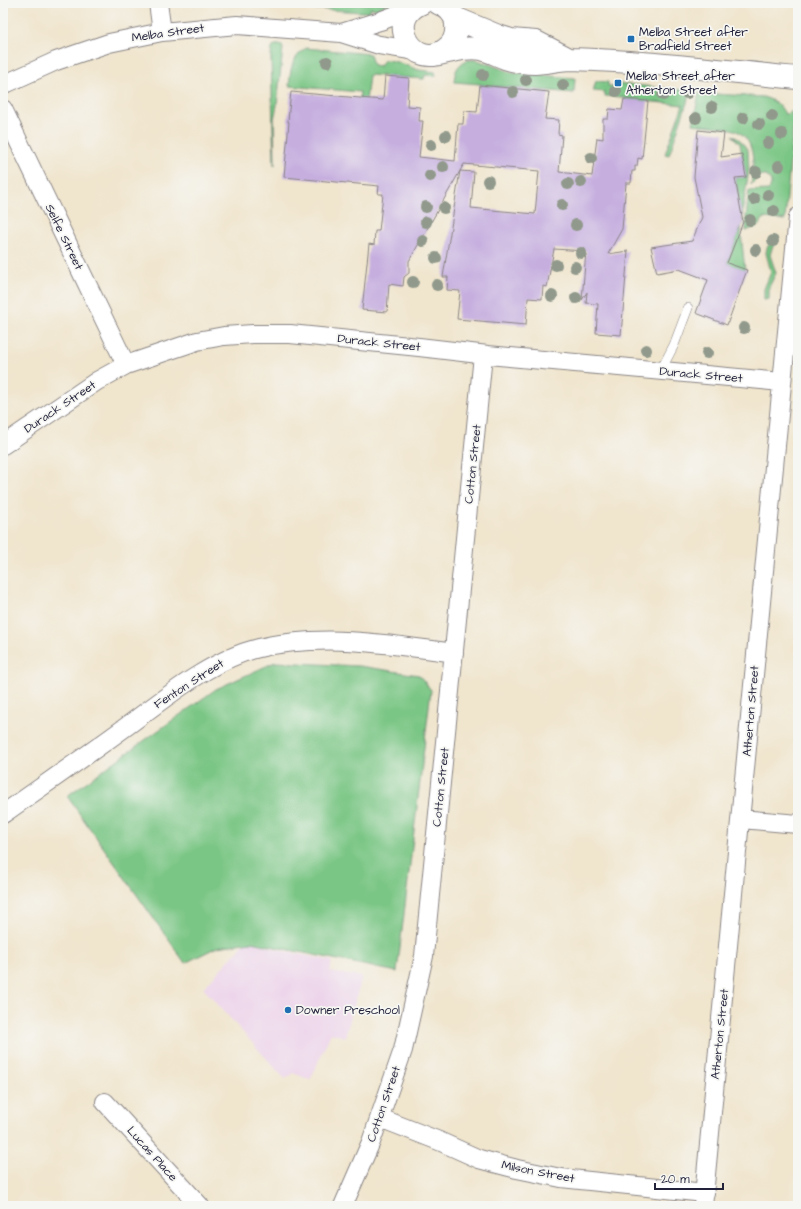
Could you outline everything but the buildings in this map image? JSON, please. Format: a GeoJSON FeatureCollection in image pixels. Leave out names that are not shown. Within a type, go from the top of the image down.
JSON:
{"type":"FeatureCollection","features":[{"type":"Feature","properties":{"kind":"street"},"geometry":{"type":"LineString","coordinates":[[158,3],[162,32]]}},
{"type":"Feature","properties":{"kind":"street"},"geometry":{"type":"LineString","coordinates":[[416,5],[404,23],[405,38],[410,46],[425,53],[442,52],[450,46],[454,40],[456,32],[449,9]]}},
{"type":"Feature","properties":{"kind":"street","name":"Melba Street"},"geometry":{"type":"LineString","coordinates":[[341,33],[380,22],[416,5]]}},
{"type":"Feature","properties":{"kind":"street","name":"Melba Street"},"geometry":{"type":"LineString","coordinates":[[449,9],[492,34],[511,40],[536,42],[569,59]]}},
{"type":"Feature","properties":{"kind":"street","name":"Melba Street"},"geometry":{"type":"LineString","coordinates":[[3,85],[56,61],[109,43],[162,32],[237,25],[341,33],[379,45],[425,53],[475,48],[490,51],[504,58],[519,62],[535,63],[569,59],[646,64],[798,78]]}},
{"type":"Feature","properties":{"kind":"street","name":"Selfe Street"},"geometry":{"type":"LineString","coordinates":[[3,109],[126,365]]}},
{"type":"Feature","properties":{"kind":"street","name":"Atherton Street"},"geometry":{"type":"LineString","coordinates":[[704,1199],[798,217]]}},
{"type":"Feature","properties":{"kind":"street","name":"Durack Street"},"geometry":{"type":"LineString","coordinates":[[3,445],[97,381],[126,365],[197,341],[224,336],[290,334],[484,355],[782,382]]}},
{"type":"Feature","properties":{"kind":"street","name":"Cotton Street"},"geometry":{"type":"LineString","coordinates":[[343,1206],[380,1118],[402,1050],[424,956],[484,355]]}},
{"type":"Feature","properties":{"kind":"street","name":"Fenton Street"},"geometry":{"type":"LineString","coordinates":[[3,814],[188,682],[227,660],[257,649],[309,641],[346,641],[454,653]]}},
{"type":"Feature","properties":{"kind":"street"},"geometry":{"type":"LineString","coordinates":[[741,819],[798,824]]}},
{"type":"Feature","properties":{"kind":"street","name":"Lucas Place"},"geometry":{"type":"LineString","coordinates":[[105,1102],[200,1206]]}},
{"type":"Feature","properties":{"kind":"street","name":"Milson Street"},"geometry":{"type":"LineString","coordinates":[[380,1118],[439,1141],[479,1159],[517,1169],[561,1178],[704,1199]]}},
{"type":"Feature","properties":{"kind":"lane"},"geometry":{"type":"LineString","coordinates":[[660,372],[674,345],[688,308]]}},
{"type":"Feature","properties":{"kind":"shaded area","name":"Downer Preschool"},"geometry":{"type":"Polygon","coordinates":[[[247,941],[288,952],[332,961],[330,972],[362,977],[345,1037],[331,1033],[310,1080],[294,1073],[285,1079],[203,988],[247,941]]]}},
{"type":"Feature","properties":{"kind":"green space"},"geometry":{"type":"Polygon","coordinates":[[[297,3],[388,3],[376,10],[372,8],[370,9],[370,12],[361,12],[300,8],[297,3]]]}},
{"type":"Feature","properties":{"kind":"green space"},"geometry":{"type":"Polygon","coordinates":[[[275,45],[281,45],[283,48],[277,105],[274,119],[274,165],[271,57],[272,48],[275,45]]]}},
{"type":"Feature","properties":{"kind":"green space"},"geometry":{"type":"Polygon","coordinates":[[[306,48],[370,54],[373,65],[380,66],[384,60],[393,61],[419,70],[435,72],[436,76],[425,75],[424,79],[369,75],[363,129],[357,128],[360,92],[289,86],[293,64],[297,56],[306,48]]]}},
{"type":"Feature","properties":{"kind":"green space"},"geometry":{"type":"Polygon","coordinates":[[[467,60],[477,60],[513,73],[575,78],[574,93],[454,82],[457,69],[467,60]]]}},
{"type":"Feature","properties":{"kind":"green space"},"geometry":{"type":"Polygon","coordinates":[[[596,81],[608,82],[608,86],[615,86],[616,83],[691,91],[669,155],[665,154],[683,105],[605,96],[605,92],[593,91],[596,81]]]}},
{"type":"Feature","properties":{"kind":"green space"},"geometry":{"type":"Polygon","coordinates":[[[699,93],[763,97],[776,103],[785,114],[791,111],[793,127],[785,220],[764,218],[758,226],[746,231],[749,191],[769,190],[771,186],[770,180],[767,176],[756,176],[755,181],[751,185],[753,169],[752,152],[745,137],[739,132],[726,128],[693,124],[699,93]]]}},
{"type":"Feature","properties":{"kind":"green space"},"geometry":{"type":"Polygon","coordinates":[[[732,135],[740,140],[748,150],[749,170],[742,218],[735,178],[746,177],[740,144],[732,135]]]}},
{"type":"Feature","properties":{"kind":"green space"},"geometry":{"type":"Polygon","coordinates":[[[742,226],[741,234],[745,270],[727,263],[742,226]]]}},
{"type":"Feature","properties":{"kind":"green space"},"geometry":{"type":"Polygon","coordinates":[[[774,237],[777,240],[770,255],[776,273],[769,287],[769,299],[764,300],[764,289],[771,272],[766,253],[767,248],[774,237]]]}},
{"type":"Feature","properties":{"kind":"green space"},"geometry":{"type":"Polygon","coordinates":[[[275,662],[359,666],[419,675],[431,690],[397,972],[251,942],[217,947],[185,963],[67,796],[216,689],[275,662]]]}},
{"type":"Feature","properties":{"kind":"place","name":"Melba Street after Bradfield Street"},"geometry":{"type":"Point","coordinates":[631,39]}},
{"type":"Feature","properties":{"kind":"place","name":"Melba Street after Atherton Street"},"geometry":{"type":"Point","coordinates":[618,83]}},
{"type":"Feature","properties":{"kind":"place","name":"Downer Preschool"},"geometry":{"type":"Point","coordinates":[288,1010]}}]}
